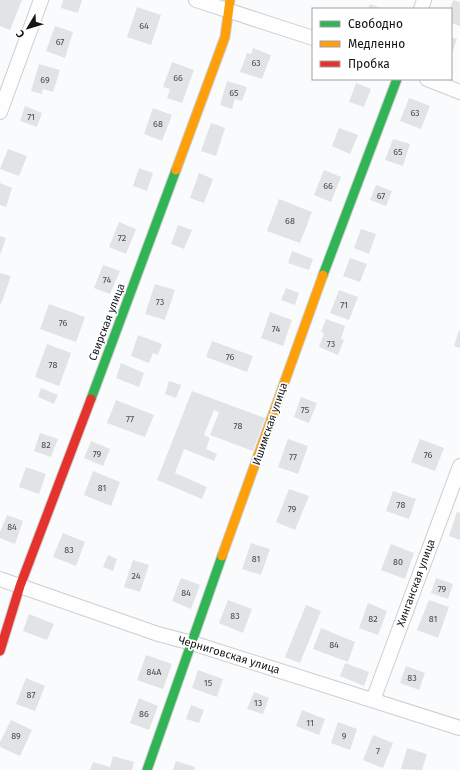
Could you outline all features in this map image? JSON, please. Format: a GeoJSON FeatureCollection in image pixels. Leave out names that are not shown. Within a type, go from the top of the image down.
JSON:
{"type":"FeatureCollection","features":[{"type":"Feature","properties":{"kind":"street"},"geometry":{"type":"LineString","coordinates":[[0,112],[41,0]]}},
{"type":"Feature","properties":{"kind":"street"},"geometry":{"type":"LineString","coordinates":[[196,0],[228,5],[312,38]]}},
{"type":"Feature","properties":{"kind":"street","name":"Свирская улица"},"geometry":{"type":"LineString","coordinates":[[0,651],[20,586],[127,304],[224,37],[227,24],[228,5]]}},
{"type":"Feature","properties":{"kind":"street","name":"Ишимская улица"},"geometry":{"type":"LineString","coordinates":[[147,770],[370,145],[397,80]]}},
{"type":"Feature","properties":{"kind":"street"},"geometry":{"type":"LineString","coordinates":[[430,80],[460,92]]}},
{"type":"Feature","properties":{"kind":"street","name":"Хинганская улица"},"geometry":{"type":"LineString","coordinates":[[373,700],[460,466]]}},
{"type":"Feature","properties":{"kind":"street","name":"Черниговская улица"},"geometry":{"type":"LineString","coordinates":[[0,578],[158,634],[192,643],[460,728]]}},
{"type":"Feature","properties":{"kind":"building"},"geometry":{"type":"Polygon","coordinates":[[[0,0],[22,0],[10,30],[0,26],[0,0]]]}},
{"type":"Feature","properties":{"kind":"building"},"geometry":{"type":"Polygon","coordinates":[[[63,0],[82,0],[78,13],[61,8],[63,0]]]}},
{"type":"Feature","properties":{"kind":"building"},"geometry":{"type":"Polygon","coordinates":[[[453,0],[460,2],[460,26],[452,23],[452,8],[450,8],[453,0]]]}},
{"type":"Feature","properties":{"kind":"building"},"geometry":{"type":"Polygon","coordinates":[[[370,4],[380,8],[368,8],[370,4]]]}},
{"type":"Feature","properties":{"kind":"building"},"geometry":{"type":"Polygon","coordinates":[[[137,7],[161,15],[151,45],[127,37],[137,7]]]}},
{"type":"Feature","properties":{"kind":"building"},"geometry":{"type":"Polygon","coordinates":[[[55,26],[73,32],[65,58],[46,51],[55,26]]]}},
{"type":"Feature","properties":{"kind":"building"},"geometry":{"type":"Polygon","coordinates":[[[452,37],[457,39],[452,53],[452,37]]]}},
{"type":"Feature","properties":{"kind":"building"},"geometry":{"type":"Polygon","coordinates":[[[253,48],[271,55],[262,79],[240,72],[247,53],[251,54],[253,48]]]}},
{"type":"Feature","properties":{"kind":"building"},"geometry":{"type":"Polygon","coordinates":[[[172,62],[194,70],[182,103],[167,98],[170,89],[163,87],[172,62]]]}},
{"type":"Feature","properties":{"kind":"building"},"geometry":{"type":"Polygon","coordinates":[[[39,64],[60,70],[53,92],[43,89],[42,94],[31,91],[39,64]]]}},
{"type":"Feature","properties":{"kind":"building"},"geometry":{"type":"Polygon","coordinates":[[[227,81],[247,87],[242,101],[235,99],[232,109],[220,105],[227,81]]]}},
{"type":"Feature","properties":{"kind":"building"},"geometry":{"type":"Polygon","coordinates":[[[356,83],[371,89],[364,107],[349,102],[356,83]]]}},
{"type":"Feature","properties":{"kind":"building"},"geometry":{"type":"Polygon","coordinates":[[[409,98],[430,106],[421,129],[400,121],[409,98]]]}},
{"type":"Feature","properties":{"kind":"building"},"geometry":{"type":"Polygon","coordinates":[[[25,106],[42,113],[37,127],[20,121],[25,106]]]}},
{"type":"Feature","properties":{"kind":"building"},"geometry":{"type":"Polygon","coordinates":[[[153,108],[172,115],[162,141],[144,134],[153,108]]]}},
{"type":"Feature","properties":{"kind":"building"},"geometry":{"type":"Polygon","coordinates":[[[211,123],[225,128],[216,156],[201,151],[211,123]]]}},
{"type":"Feature","properties":{"kind":"building"},"geometry":{"type":"Polygon","coordinates":[[[339,128],[358,135],[350,154],[332,146],[339,128]]]}},
{"type":"Feature","properties":{"kind":"building"},"geometry":{"type":"Polygon","coordinates":[[[393,139],[410,144],[403,166],[385,160],[393,139]]]}},
{"type":"Feature","properties":{"kind":"building"},"geometry":{"type":"Polygon","coordinates":[[[8,149],[27,156],[19,176],[0,169],[8,149]]]}},
{"type":"Feature","properties":{"kind":"building"},"geometry":{"type":"Polygon","coordinates":[[[139,168],[153,173],[147,191],[133,186],[139,168]]]}},
{"type":"Feature","properties":{"kind":"building"},"geometry":{"type":"Polygon","coordinates":[[[324,170],[341,177],[331,202],[314,195],[324,170]]]}},
{"type":"Feature","properties":{"kind":"building"},"geometry":{"type":"Polygon","coordinates":[[[199,173],[213,179],[204,203],[190,198],[199,173]]]}},
{"type":"Feature","properties":{"kind":"building"},"geometry":{"type":"Polygon","coordinates":[[[0,183],[12,188],[6,207],[0,205],[0,183]]]}},
{"type":"Feature","properties":{"kind":"building"},"geometry":{"type":"Polygon","coordinates":[[[376,185],[392,191],[386,206],[370,200],[376,185]]]}},
{"type":"Feature","properties":{"kind":"building"},"geometry":{"type":"Polygon","coordinates":[[[279,199],[312,212],[300,243],[267,231],[279,199]]]}},
{"type":"Feature","properties":{"kind":"building"},"geometry":{"type":"Polygon","coordinates":[[[119,222],[136,229],[126,254],[109,247],[119,222]]]}},
{"type":"Feature","properties":{"kind":"building"},"geometry":{"type":"Polygon","coordinates":[[[178,225],[192,230],[184,249],[171,244],[178,225]]]}},
{"type":"Feature","properties":{"kind":"building"},"geometry":{"type":"Polygon","coordinates":[[[361,229],[376,234],[369,254],[354,248],[361,229]]]}},
{"type":"Feature","properties":{"kind":"building"},"geometry":{"type":"Polygon","coordinates":[[[0,236],[6,238],[0,255],[0,236]]]}},
{"type":"Feature","properties":{"kind":"building"},"geometry":{"type":"Polygon","coordinates":[[[292,251],[313,259],[309,270],[288,263],[292,251]]]}},
{"type":"Feature","properties":{"kind":"building"},"geometry":{"type":"Polygon","coordinates":[[[350,258],[367,264],[360,282],[343,276],[350,258]]]}},
{"type":"Feature","properties":{"kind":"building"},"geometry":{"type":"Polygon","coordinates":[[[103,265],[120,271],[110,294],[94,288],[103,265]]]}},
{"type":"Feature","properties":{"kind":"building"},"geometry":{"type":"Polygon","coordinates":[[[0,273],[11,276],[1,304],[0,303],[0,273]]]}},
{"type":"Feature","properties":{"kind":"building"},"geometry":{"type":"Polygon","coordinates":[[[155,284],[175,290],[165,320],[145,314],[155,284]]]}},
{"type":"Feature","properties":{"kind":"building"},"geometry":{"type":"Polygon","coordinates":[[[286,288],[299,293],[295,305],[281,300],[286,288]]]}},
{"type":"Feature","properties":{"kind":"building"},"geometry":{"type":"Polygon","coordinates":[[[339,290],[358,297],[349,320],[330,313],[339,290]]]}},
{"type":"Feature","properties":{"kind":"building"},"geometry":{"type":"Polygon","coordinates":[[[49,304],[85,317],[76,342],[40,329],[49,304]]]}},
{"type":"Feature","properties":{"kind":"building"},"geometry":{"type":"Polygon","coordinates":[[[270,312],[292,320],[283,346],[261,338],[270,312]]]}},
{"type":"Feature","properties":{"kind":"building"},"geometry":{"type":"Polygon","coordinates":[[[326,319],[345,326],[341,339],[344,340],[338,355],[319,347],[324,333],[321,332],[326,319]]]}},
{"type":"Feature","properties":{"kind":"building"},"geometry":{"type":"Polygon","coordinates":[[[459,330],[460,331],[460,348],[454,346],[459,330]]]}},
{"type":"Feature","properties":{"kind":"building"},"geometry":{"type":"Polygon","coordinates":[[[138,335],[162,344],[158,355],[153,353],[149,363],[131,356],[138,335]]]}},
{"type":"Feature","properties":{"kind":"building"},"geometry":{"type":"Polygon","coordinates":[[[212,341],[253,356],[247,372],[206,357],[212,341]]]}},
{"type":"Feature","properties":{"kind":"building"},"geometry":{"type":"Polygon","coordinates":[[[47,344],[71,353],[59,386],[35,377],[47,344]]]}},
{"type":"Feature","properties":{"kind":"building"},"geometry":{"type":"Polygon","coordinates":[[[121,363],[144,373],[139,387],[116,378],[121,363]]]}},
{"type":"Feature","properties":{"kind":"building"},"geometry":{"type":"Polygon","coordinates":[[[169,381],[181,385],[176,398],[165,394],[169,381]]]}},
{"type":"Feature","properties":{"kind":"building"},"geometry":{"type":"Polygon","coordinates":[[[41,388],[58,395],[54,404],[38,397],[41,388]]]}},
{"type":"Feature","properties":{"kind":"building"},"geometry":{"type":"Polygon","coordinates":[[[192,391],[265,418],[253,451],[210,435],[219,412],[214,410],[204,435],[210,438],[206,449],[217,454],[214,461],[184,449],[175,473],[207,487],[202,499],[157,480],[192,391]]]}},
{"type":"Feature","properties":{"kind":"building"},"geometry":{"type":"Polygon","coordinates":[[[301,397],[317,403],[309,423],[294,417],[301,397]]]}},
{"type":"Feature","properties":{"kind":"building"},"geometry":{"type":"Polygon","coordinates":[[[116,400],[154,415],[145,437],[107,423],[116,400]]]}},
{"type":"Feature","properties":{"kind":"building"},"geometry":{"type":"Polygon","coordinates":[[[40,433],[58,439],[51,457],[34,451],[40,433]]]}},
{"type":"Feature","properties":{"kind":"building"},"geometry":{"type":"Polygon","coordinates":[[[288,439],[308,446],[298,474],[278,467],[288,439]]]}},
{"type":"Feature","properties":{"kind":"building"},"geometry":{"type":"Polygon","coordinates":[[[420,439],[444,448],[435,471],[411,462],[420,439]]]}},
{"type":"Feature","properties":{"kind":"building"},"geometry":{"type":"Polygon","coordinates":[[[91,441],[110,449],[103,466],[84,458],[91,441]]]}},
{"type":"Feature","properties":{"kind":"building"},"geometry":{"type":"Polygon","coordinates":[[[26,467],[46,474],[39,494],[19,487],[26,467]]]}},
{"type":"Feature","properties":{"kind":"building"},"geometry":{"type":"Polygon","coordinates":[[[93,471],[120,482],[111,506],[84,495],[93,471]]]}},
{"type":"Feature","properties":{"kind":"building"},"geometry":{"type":"Polygon","coordinates":[[[289,489],[309,496],[295,530],[276,522],[289,489]]]}},
{"type":"Feature","properties":{"kind":"building"},"geometry":{"type":"Polygon","coordinates":[[[393,491],[416,499],[409,519],[386,511],[393,491]]]}},
{"type":"Feature","properties":{"kind":"building"},"geometry":{"type":"Polygon","coordinates":[[[457,512],[460,513],[460,540],[449,536],[457,512]]]}},
{"type":"Feature","properties":{"kind":"building"},"geometry":{"type":"Polygon","coordinates":[[[7,515],[23,521],[15,544],[0,538],[0,532],[7,515]]]}},
{"type":"Feature","properties":{"kind":"building"},"geometry":{"type":"Polygon","coordinates":[[[63,533],[85,542],[76,566],[53,557],[63,533]]]}},
{"type":"Feature","properties":{"kind":"building"},"geometry":{"type":"Polygon","coordinates":[[[251,543],[270,549],[261,575],[242,569],[251,543]]]}},
{"type":"Feature","properties":{"kind":"building"},"geometry":{"type":"Polygon","coordinates":[[[391,544],[414,553],[405,579],[381,570],[391,544]]]}},
{"type":"Feature","properties":{"kind":"building"},"geometry":{"type":"Polygon","coordinates":[[[108,555],[117,559],[113,571],[103,567],[108,555]]]}},
{"type":"Feature","properties":{"kind":"building"},"geometry":{"type":"Polygon","coordinates":[[[133,560],[149,565],[140,592],[124,587],[133,560]]]}},
{"type":"Feature","properties":{"kind":"building"},"geometry":{"type":"Polygon","coordinates":[[[181,578],[200,585],[191,609],[172,601],[181,578]]]}},
{"type":"Feature","properties":{"kind":"building"},"geometry":{"type":"Polygon","coordinates":[[[436,578],[453,584],[448,599],[431,593],[436,578]]]}},
{"type":"Feature","properties":{"kind":"building"},"geometry":{"type":"Polygon","coordinates":[[[228,600],[252,609],[243,633],[219,623],[228,600]]]}},
{"type":"Feature","properties":{"kind":"building"},"geometry":{"type":"Polygon","coordinates":[[[429,600],[449,607],[438,638],[417,630],[429,600]]]}},
{"type":"Feature","properties":{"kind":"building"},"geometry":{"type":"Polygon","coordinates":[[[368,603],[387,611],[378,635],[359,628],[368,603]]]}},
{"type":"Feature","properties":{"kind":"building"},"geometry":{"type":"Polygon","coordinates":[[[306,605],[321,611],[300,663],[285,657],[306,605]]]}},
{"type":"Feature","properties":{"kind":"building"},"geometry":{"type":"Polygon","coordinates":[[[29,614],[54,624],[47,640],[23,631],[29,614]]]}},
{"type":"Feature","properties":{"kind":"building"},"geometry":{"type":"Polygon","coordinates":[[[321,628],[355,642],[348,662],[313,649],[321,628]]]}},
{"type":"Feature","properties":{"kind":"building"},"geometry":{"type":"Polygon","coordinates":[[[146,655],[172,664],[163,689],[137,680],[146,655]]]}},
{"type":"Feature","properties":{"kind":"building"},"geometry":{"type":"Polygon","coordinates":[[[345,663],[369,672],[364,686],[340,676],[345,663]]]}},
{"type":"Feature","properties":{"kind":"building"},"geometry":{"type":"Polygon","coordinates":[[[406,666],[425,673],[419,690],[400,683],[406,666]]]}},
{"type":"Feature","properties":{"kind":"building"},"geometry":{"type":"Polygon","coordinates":[[[198,670],[223,679],[217,697],[192,688],[198,670]]]}},
{"type":"Feature","properties":{"kind":"building"},"geometry":{"type":"Polygon","coordinates":[[[26,678],[45,686],[35,711],[16,704],[26,678]]]}},
{"type":"Feature","properties":{"kind":"building"},"geometry":{"type":"Polygon","coordinates":[[[254,692],[269,698],[263,714],[247,709],[254,692]]]}},
{"type":"Feature","properties":{"kind":"building"},"geometry":{"type":"Polygon","coordinates":[[[139,698],[158,706],[149,730],[130,723],[139,698]]]}},
{"type":"Feature","properties":{"kind":"building"},"geometry":{"type":"Polygon","coordinates":[[[191,705],[204,710],[199,723],[186,719],[191,705]]]}},
{"type":"Feature","properties":{"kind":"building"},"geometry":{"type":"Polygon","coordinates":[[[302,710],[325,719],[319,735],[296,726],[302,710]]]}},
{"type":"Feature","properties":{"kind":"building"},"geometry":{"type":"Polygon","coordinates":[[[11,720],[32,730],[20,756],[0,747],[0,742],[11,720]]]}},
{"type":"Feature","properties":{"kind":"building"},"geometry":{"type":"Polygon","coordinates":[[[338,722],[357,729],[350,750],[331,743],[338,722]]]}},
{"type":"Feature","properties":{"kind":"building"},"geometry":{"type":"Polygon","coordinates":[[[373,735],[393,743],[383,768],[363,760],[373,735]]]}},
{"type":"Feature","properties":{"kind":"building"},"geometry":{"type":"Polygon","coordinates":[[[407,748],[427,754],[422,770],[401,769],[407,748]]]}},
{"type":"Feature","properties":{"kind":"building"},"geometry":{"type":"Polygon","coordinates":[[[113,756],[134,762],[132,770],[90,770],[93,762],[110,767],[113,756]]]}},
{"type":"Feature","properties":{"kind":"building"},"geometry":{"type":"Polygon","coordinates":[[[176,761],[195,767],[194,770],[173,770],[176,761]]]}},
{"type":"Feature","properties":{"kind":"traffic: fast"},"geometry":{"type":"LineString","coordinates":[[323,275],[397,80]]}},
{"type":"Feature","properties":{"kind":"traffic: fast"},"geometry":{"type":"LineString","coordinates":[[91,399],[176,170]]}},
{"type":"Feature","properties":{"kind":"traffic: fast"},"geometry":{"type":"LineString","coordinates":[[147,770],[222,556]]}},
{"type":"Feature","properties":{"kind":"traffic: slow"},"geometry":{"type":"LineString","coordinates":[[176,170],[225,37],[230,0]]}},
{"type":"Feature","properties":{"kind":"traffic: slow"},"geometry":{"type":"LineString","coordinates":[[222,556],[323,275]]}},
{"type":"Feature","properties":{"kind":"traffic: jam"},"geometry":{"type":"LineString","coordinates":[[0,651],[20,586],[91,399]]}}]}
